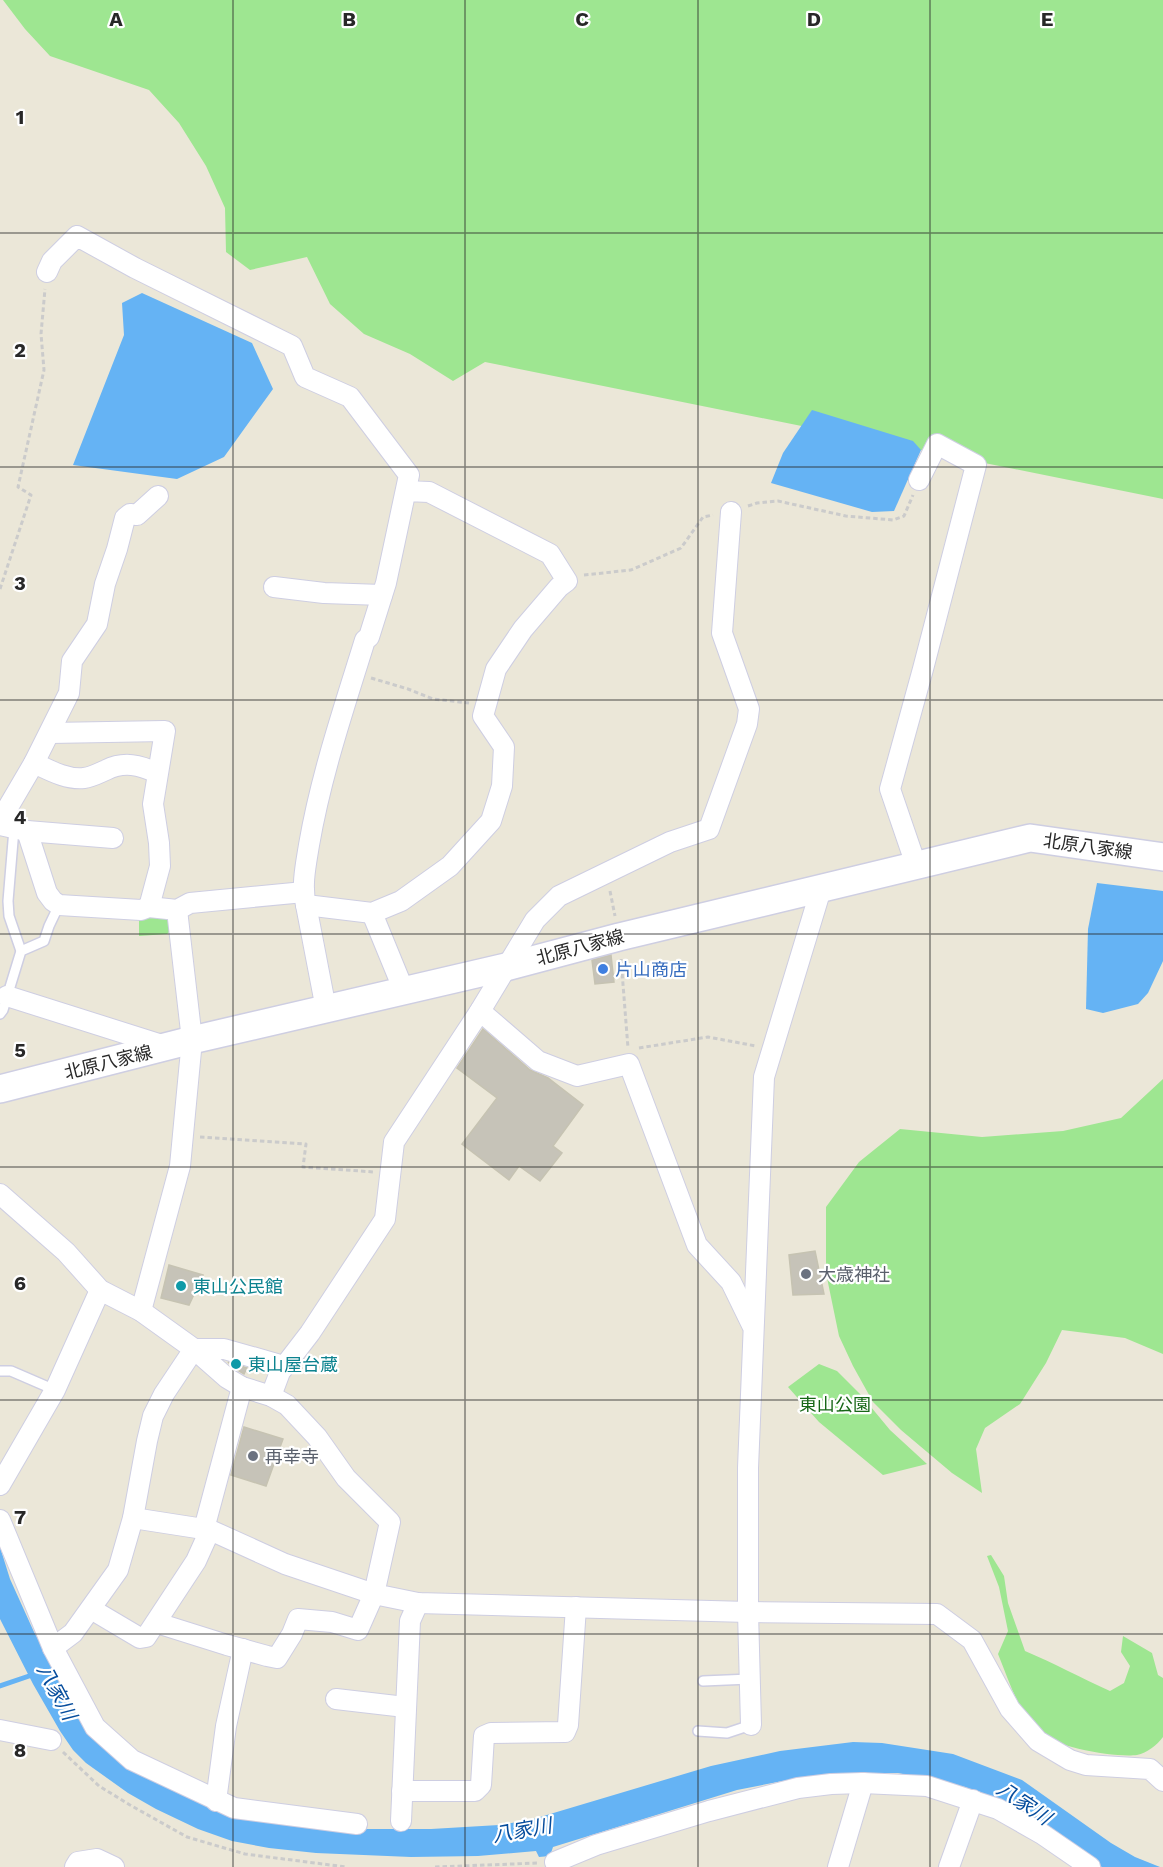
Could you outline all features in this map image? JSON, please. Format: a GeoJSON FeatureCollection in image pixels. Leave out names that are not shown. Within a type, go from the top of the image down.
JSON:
{"type":"FeatureCollection","features":[{"type":"Feature","properties":{"kind":"main road","name":"北原八家線"},"geometry":{"type":"LineString","coordinates":[[0,1089],[1030,838],[1163,856]]}},
{"type":"Feature","properties":{"kind":"street"},"geometry":{"type":"LineString","coordinates":[[47,272],[52,261],[77,236],[135,268],[292,346],[305,377],[350,397],[409,475],[382,595],[355,674],[316,805],[306,862],[305,898],[326,1009]]}},
{"type":"Feature","properties":{"kind":"street"},"geometry":{"type":"LineString","coordinates":[[916,865],[890,789],[924,669],[976,465],[937,444],[919,480]]}},
{"type":"Feature","properties":{"kind":"street"},"geometry":{"type":"LineString","coordinates":[[158,496],[137,515],[130,514],[125,518],[105,584],[98,624],[72,661],[69,693],[34,763],[10,827],[47,893],[59,905],[141,910],[149,907],[177,910],[190,903],[305,898],[372,913],[401,901],[450,866],[491,822],[501,786],[504,747],[483,716],[496,669],[523,629],[559,587],[567,581],[549,554],[429,492],[406,491]]}},
{"type":"Feature","properties":{"kind":"street"},"geometry":{"type":"LineString","coordinates":[[271,1396],[280,1372],[309,1333],[385,1219],[394,1142],[480,1011],[535,920],[559,896],[670,842],[710,829],[747,724],[750,709],[722,633],[731,512]]}},
{"type":"Feature","properties":{"kind":"street"},"geometry":{"type":"LineString","coordinates":[[274,587],[324,593],[382,595]]}},
{"type":"Feature","properties":{"kind":"street"},"geometry":{"type":"LineString","coordinates":[[50,733],[165,731],[153,804],[160,866],[149,907]]}},
{"type":"Feature","properties":{"kind":"street"},"geometry":{"type":"LineString","coordinates":[[34,763],[59,774],[83,778],[99,774],[109,768],[133,764],[157,773]]}},
{"type":"Feature","properties":{"kind":"street"},"geometry":{"type":"LineString","coordinates":[[10,827],[112,838]]}},
{"type":"Feature","properties":{"kind":"street"},"geometry":{"type":"LineString","coordinates":[[751,1725],[748,1468],[764,1077],[820,889]]}},
{"type":"Feature","properties":{"kind":"street"},"geometry":{"type":"LineString","coordinates":[[141,1311],[180,1166],[183,1136],[177,910]]}},
{"type":"Feature","properties":{"kind":"street"},"geometry":{"type":"LineString","coordinates":[[372,913],[404,991]]}},
{"type":"Feature","properties":{"kind":"street"},"geometry":{"type":"LineString","coordinates":[[2,1001],[179,1044]]}},
{"type":"Feature","properties":{"kind":"street"},"geometry":{"type":"LineString","coordinates":[[480,1011],[538,1061],[577,1076],[629,1057],[697,1245],[731,1282],[754,1328]]}},
{"type":"Feature","properties":{"kind":"street"},"geometry":{"type":"LineString","coordinates":[[0,1194],[66,1252],[100,1290],[141,1311],[195,1349],[227,1378],[242,1387],[271,1396],[287,1405],[317,1437],[346,1478],[390,1522],[374,1594],[358,1630],[332,1622],[298,1619],[292,1634],[277,1658],[157,1623]]}},
{"type":"Feature","properties":{"kind":"street"},"geometry":{"type":"LineString","coordinates":[[0,1485],[55,1390],[100,1290]]}},
{"type":"Feature","properties":{"kind":"street"},"geometry":{"type":"LineString","coordinates":[[195,1349],[224,1349],[284,1366]]}},
{"type":"Feature","properties":{"kind":"street"},"geometry":{"type":"LineString","coordinates":[[53,1648],[73,1633],[118,1570],[133,1518],[153,1416],[164,1394],[195,1349]]}},
{"type":"Feature","properties":{"kind":"street"},"geometry":{"type":"LineString","coordinates":[[91,1609],[140,1638],[147,1637],[157,1623],[196,1561],[207,1529],[242,1387]]}},
{"type":"Feature","properties":{"kind":"street"},"geometry":{"type":"LineString","coordinates":[[133,1518],[207,1529],[285,1564],[374,1594],[418,1604],[937,1614],[972,1640],[1010,1709],[1038,1741],[1078,1763],[1150,1769],[1163,1780]]}},
{"type":"Feature","properties":{"kind":"street"},"geometry":{"type":"LineString","coordinates":[[0,1520],[53,1648],[95,1727],[132,1760],[234,1808],[357,1824]]}},
{"type":"Feature","properties":{"kind":"street"},"geometry":{"type":"LineString","coordinates":[[401,1821],[410,1621],[418,1604]]}},
{"type":"Feature","properties":{"kind":"street"},"geometry":{"type":"LineString","coordinates":[[402,1791],[475,1791],[481,1785],[484,1736],[490,1733],[565,1732],[568,1725],[576,1607]]}},
{"type":"Feature","properties":{"kind":"street"},"geometry":{"type":"LineString","coordinates":[[216,1801],[226,1726],[243,1649]]}},
{"type":"Feature","properties":{"kind":"street"},"geometry":{"type":"LineString","coordinates":[[336,1699],[405,1707]]}},
{"type":"Feature","properties":{"kind":"street"},"geometry":{"type":"LineString","coordinates":[[0,1730],[51,1740]]}},
{"type":"Feature","properties":{"kind":"street"},"geometry":{"type":"LineString","coordinates":[[838,1867],[863,1783]]}},
{"type":"Feature","properties":{"kind":"street"},"geometry":{"type":"LineString","coordinates":[[555,1862],[596,1845],[709,1811],[798,1788],[863,1783],[927,1786],[998,1809],[1042,1834],[1090,1867]]}},
{"type":"Feature","properties":{"kind":"street"},"geometry":{"type":"LineString","coordinates":[[948,1867],[973,1800]]}},
{"type":"Feature","properties":{"kind":"street"},"geometry":{"type":"LineString","coordinates":[[75,1867],[78,1862],[97,1859],[114,1867]]}},
{"type":"Feature","properties":{"kind":"lane"},"geometry":{"type":"LineString","coordinates":[[2,1001],[21,951],[9,916],[10,827]]}},
{"type":"Feature","properties":{"kind":"lane"},"geometry":{"type":"LineString","coordinates":[[21,951],[44,941],[59,905]]}},
{"type":"Feature","properties":{"kind":"lane"},"geometry":{"type":"LineString","coordinates":[[0,1371],[11,1371],[55,1390]]}},
{"type":"Feature","properties":{"kind":"lane"},"geometry":{"type":"LineString","coordinates":[[703,1681],[750,1679]]}},
{"type":"Feature","properties":{"kind":"lane"},"geometry":{"type":"LineString","coordinates":[[698,1731],[727,1733],[751,1725]]}},
{"type":"Feature","properties":{"kind":"path"},"geometry":{"type":"LineString","coordinates":[[0,589],[31,495],[18,487],[44,370],[41,334],[47,272]]}},
{"type":"Feature","properties":{"kind":"path"},"geometry":{"type":"LineString","coordinates":[[567,581],[585,575],[631,570],[681,548],[703,517],[731,512],[757,502],[778,501],[846,516],[893,520],[904,516],[919,480]]}},
{"type":"Feature","properties":{"kind":"path"},"geometry":{"type":"LineString","coordinates":[[355,674],[434,699],[486,705]]}},
{"type":"Feature","properties":{"kind":"path"},"geometry":{"type":"LineString","coordinates":[[607,873],[619,937],[629,1057],[708,1037],[772,1048]]}},
{"type":"Feature","properties":{"kind":"path"},"geometry":{"type":"LineString","coordinates":[[183,1136],[306,1143],[303,1167],[390,1173]]}},
{"type":"Feature","properties":{"kind":"path"},"geometry":{"type":"LineString","coordinates":[[51,1740],[99,1785],[187,1837],[245,1854],[346,1867]]}},
{"type":"Feature","properties":{"kind":"path"},"geometry":{"type":"LineString","coordinates":[[435,1867],[530,1863]]}},
{"type":"Feature","properties":{"kind":"green space"},"geometry":{"type":"Polygon","coordinates":[[[3,0],[1163,0],[1163,499],[485,362],[453,381],[410,354],[364,334],[330,304],[307,257],[250,270],[226,252],[225,208],[206,166],[179,123],[149,90],[50,56],[3,0]]]}},
{"type":"Feature","properties":{"kind":"green space"},"geometry":{"type":"Polygon","coordinates":[[[169,912],[175,927],[167,934],[139,936],[139,916],[169,912]]]}},
{"type":"Feature","properties":{"kind":"green space"},"geometry":{"type":"Polygon","coordinates":[[[1163,1079],[1163,1354],[1125,1338],[1062,1330],[1046,1363],[1020,1404],[985,1428],[976,1449],[982,1493],[952,1473],[901,1430],[873,1402],[853,1366],[839,1336],[826,1273],[826,1207],[859,1162],[900,1129],[982,1137],[1063,1131],[1121,1118],[1163,1079]]]}},
{"type":"Feature","properties":{"kind":"green space","name":"東山公園"},"geometry":{"type":"Polygon","coordinates":[[[819,1364],[837,1371],[861,1395],[890,1430],[927,1464],[883,1475],[819,1422],[788,1387],[819,1364]]]}},
{"type":"Feature","properties":{"kind":"green space"},"geometry":{"type":"Polygon","coordinates":[[[991,1555],[1004,1576],[1008,1603],[1025,1651],[1110,1691],[1124,1683],[1130,1666],[1121,1652],[1123,1636],[1152,1653],[1158,1675],[1163,1678],[1163,1737],[1155,1746],[1137,1755],[1115,1755],[1085,1750],[1070,1747],[1046,1737],[1031,1724],[1019,1705],[998,1654],[1008,1631],[999,1587],[987,1556],[991,1555]]]}},
{"type":"Feature","properties":{"kind":"water"},"geometry":{"type":"Polygon","coordinates":[[[142,293],[252,343],[273,389],[224,457],[177,479],[73,465],[124,335],[122,303],[142,293]]]}},
{"type":"Feature","properties":{"kind":"water"},"geometry":{"type":"Polygon","coordinates":[[[812,410],[913,441],[921,450],[894,511],[872,512],[771,483],[783,453],[812,410]]]}},
{"type":"Feature","properties":{"kind":"water"},"geometry":{"type":"Polygon","coordinates":[[[1097,883],[1163,891],[1163,961],[1148,993],[1138,1004],[1103,1013],[1086,1009],[1088,929],[1097,883]]]}},
{"type":"Feature","properties":{"kind":"water","name":"八家川"},"geometry":{"type":"Polygon","coordinates":[[[0,1547],[10,1579],[34,1632],[72,1698],[159,1781],[348,1829],[431,1829],[499,1825],[530,1820],[711,1766],[780,1751],[853,1742],[882,1743],[953,1754],[1022,1780],[1111,1843],[1135,1857],[1160,1867],[1102,1867],[999,1801],[965,1787],[898,1773],[852,1773],[793,1779],[737,1790],[553,1847],[550,1856],[539,1857],[536,1851],[478,1856],[411,1857],[316,1853],[232,1841],[198,1829],[128,1793],[86,1763],[73,1750],[33,1684],[0,1619],[0,1547]]]}},
{"type":"Feature","properties":{"kind":"building","name":"片山商店"},"geometry":{"type":"Polygon","coordinates":[[[611,955],[614,982],[595,984],[592,960],[611,955]]]}},
{"type":"Feature","properties":{"kind":"building"},"geometry":{"type":"Polygon","coordinates":[[[483,1029],[530,1070],[548,1078],[583,1105],[553,1146],[562,1153],[540,1181],[519,1166],[509,1180],[462,1144],[497,1098],[457,1068],[483,1029]]]}},
{"type":"Feature","properties":{"kind":"building","name":"大歳神社"},"geometry":{"type":"Polygon","coordinates":[[[815,1251],[824,1294],[793,1295],[789,1255],[815,1251]]]}},
{"type":"Feature","properties":{"kind":"building","name":"東山公民館"},"geometry":{"type":"Polygon","coordinates":[[[169,1265],[203,1275],[189,1305],[161,1298],[169,1265]]]}},
{"type":"Feature","properties":{"kind":"building"},"geometry":{"type":"Polygon","coordinates":[[[228,1362],[247,1368],[244,1374],[234,1368],[228,1362]]]}},
{"type":"Feature","properties":{"kind":"building","name":"再幸寺"},"geometry":{"type":"Polygon","coordinates":[[[244,1427],[283,1439],[266,1486],[231,1475],[244,1427]]]}},
{"type":"Feature","properties":{"kind":"waterway","name":"八家川"},"geometry":{"type":"LineString","coordinates":[[0,1686],[35,1674]]}},
{"type":"Feature","properties":{"kind":"place","name":"片山商店"},"geometry":{"type":"Point","coordinates":[603,969]}},
{"type":"Feature","properties":{"kind":"place","name":"大歳神社"},"geometry":{"type":"Point","coordinates":[806,1274]}},
{"type":"Feature","properties":{"kind":"place","name":"東山公民館"},"geometry":{"type":"Point","coordinates":[181,1286]}},
{"type":"Feature","properties":{"kind":"place","name":"東山屋台蔵"},"geometry":{"type":"Point","coordinates":[236,1364]}},
{"type":"Feature","properties":{"kind":"place","name":"再幸寺"},"geometry":{"type":"Point","coordinates":[253,1456]}}]}
